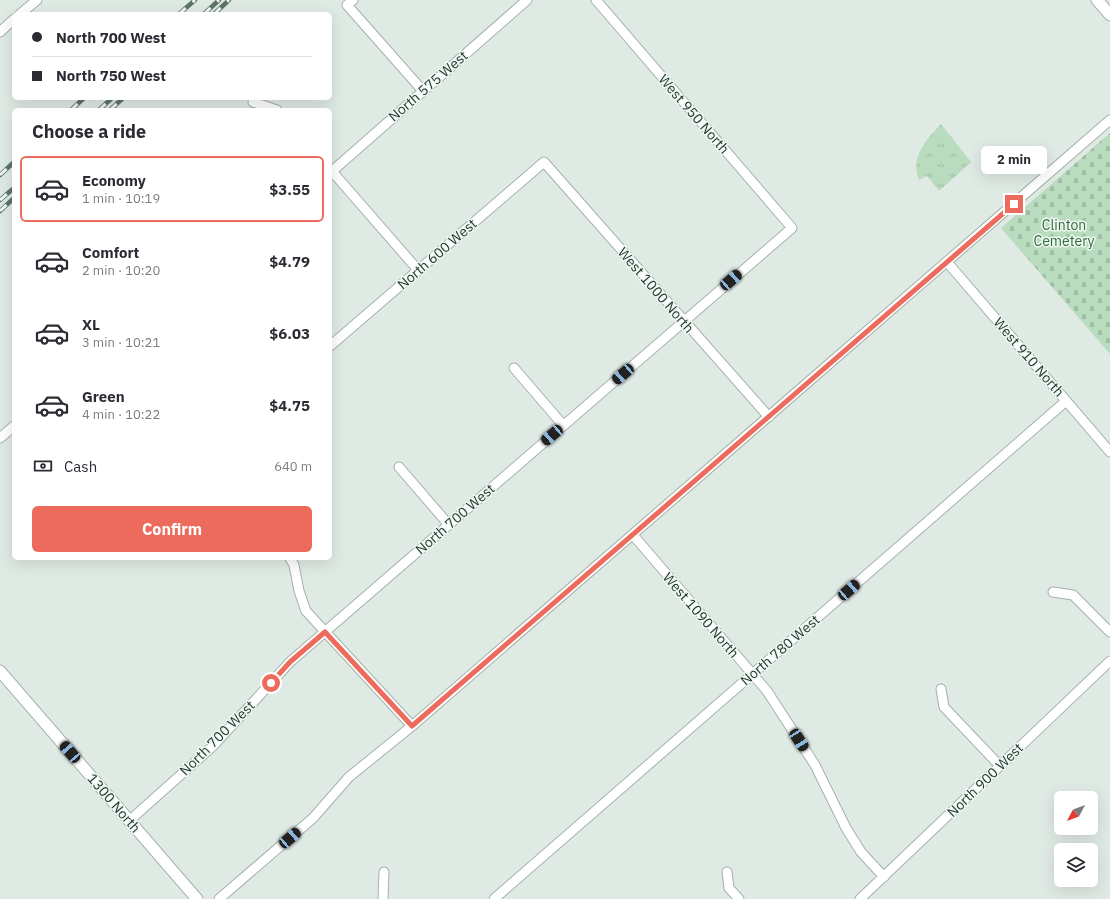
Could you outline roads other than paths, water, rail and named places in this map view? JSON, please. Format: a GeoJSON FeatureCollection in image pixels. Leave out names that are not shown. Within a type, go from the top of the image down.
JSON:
{"type":"FeatureCollection","features":[{"type":"Feature","properties":{"kind":"street"},"geometry":{"type":"LineString","coordinates":[[22,12],[36,0]]}},
{"type":"Feature","properties":{"kind":"street","name":"North 575 West"},"geometry":{"type":"LineString","coordinates":[[332,170],[527,0]]}},
{"type":"Feature","properties":{"kind":"street","name":"West 950 North"},"geometry":{"type":"LineString","coordinates":[[596,0],[792,228]]}},
{"type":"Feature","properties":{"kind":"street"},"geometry":{"type":"LineString","coordinates":[[1097,0],[1110,15]]}},
{"type":"Feature","properties":{"kind":"street"},"geometry":{"type":"LineString","coordinates":[[350,3],[423,91]]}},
{"type":"Feature","properties":{"kind":"street"},"geometry":{"type":"LineString","coordinates":[[0,32],[12,22]]}},
{"type":"Feature","properties":{"kind":"street"},"geometry":{"type":"LineString","coordinates":[[253,102],[271,108]]}},
{"type":"Feature","properties":{"kind":"street"},"geometry":{"type":"LineString","coordinates":[[219,899],[313,818],[349,777],[412,726],[1110,120]]}},
{"type":"Feature","properties":{"kind":"street","name":"North 600 West"},"geometry":{"type":"LineString","coordinates":[[332,344],[544,162]]}},
{"type":"Feature","properties":{"kind":"street","name":"West 1000 North"},"geometry":{"type":"LineString","coordinates":[[544,162],[683,322],[769,417]]}},
{"type":"Feature","properties":{"kind":"street"},"geometry":{"type":"LineString","coordinates":[[332,172],[418,270]]}},
{"type":"Feature","properties":{"kind":"street","name":"North 700 West"},"geometry":{"type":"LineString","coordinates":[[129,821],[213,746],[290,662],[792,228]]}},
{"type":"Feature","properties":{"kind":"street","name":"West 910 North"},"geometry":{"type":"LineString","coordinates":[[947,262],[1110,452]]}},
{"type":"Feature","properties":{"kind":"street"},"geometry":{"type":"LineString","coordinates":[[514,368],[563,425]]}},
{"type":"Feature","properties":{"kind":"street","name":"North 780 West"},"geometry":{"type":"LineString","coordinates":[[494,899],[1066,401]]}},
{"type":"Feature","properties":{"kind":"street"},"geometry":{"type":"LineString","coordinates":[[0,438],[12,428]]}},
{"type":"Feature","properties":{"kind":"street"},"geometry":{"type":"LineString","coordinates":[[399,467],[449,525]]}},
{"type":"Feature","properties":{"kind":"street","name":"West 1090 North"},"geometry":{"type":"LineString","coordinates":[[633,535],[767,691],[815,765],[846,828],[857,846],[884,877]]}},
{"type":"Feature","properties":{"kind":"street"},"geometry":{"type":"LineString","coordinates":[[291,560],[294,565],[299,591],[306,611],[412,726]]}},
{"type":"Feature","properties":{"kind":"street"},"geometry":{"type":"LineString","coordinates":[[1053,592],[1073,595],[1110,632]]}},
{"type":"Feature","properties":{"kind":"street","name":"North 900 West"},"geometry":{"type":"LineString","coordinates":[[860,899],[1110,660]]}},
{"type":"Feature","properties":{"kind":"street","name":"1300 North"},"geometry":{"type":"LineString","coordinates":[[1,674],[197,899]]}},
{"type":"Feature","properties":{"kind":"street"},"geometry":{"type":"LineString","coordinates":[[941,689],[944,707],[1000,766]]}},
{"type":"Feature","properties":{"kind":"street"},"geometry":{"type":"LineString","coordinates":[[383,899],[384,872]]}},
{"type":"Feature","properties":{"kind":"street"},"geometry":{"type":"LineString","coordinates":[[727,872],[729,888],[739,899]]}},
{"type":"Feature","properties":{"kind":"railway"},"geometry":{"type":"LineString","coordinates":[[181,12],[195,0]]}},
{"type":"Feature","properties":{"kind":"railway"},"geometry":{"type":"LineString","coordinates":[[206,12],[219,0]]}},
{"type":"Feature","properties":{"kind":"railway"},"geometry":{"type":"LineString","coordinates":[[216,12],[229,0]]}},
{"type":"Feature","properties":{"kind":"railway"},"geometry":{"type":"LineString","coordinates":[[73,108],[82,100]]}},
{"type":"Feature","properties":{"kind":"railway"},"geometry":{"type":"LineString","coordinates":[[101,108],[110,100]]}},
{"type":"Feature","properties":{"kind":"railway"},"geometry":{"type":"LineString","coordinates":[[112,108],[121,100]]}},
{"type":"Feature","properties":{"kind":"railway"},"geometry":{"type":"LineString","coordinates":[[0,175],[12,164]]}},
{"type":"Feature","properties":{"kind":"railway"},"geometry":{"type":"LineString","coordinates":[[0,200],[12,190]]}},
{"type":"Feature","properties":{"kind":"railway"},"geometry":{"type":"LineString","coordinates":[[0,211],[12,200]]}},
{"type":"Feature","properties":{"kind":"park label","name":"Clinton Cemetery"},"geometry":{"type":"Point","coordinates":[1064,234]}}]}
